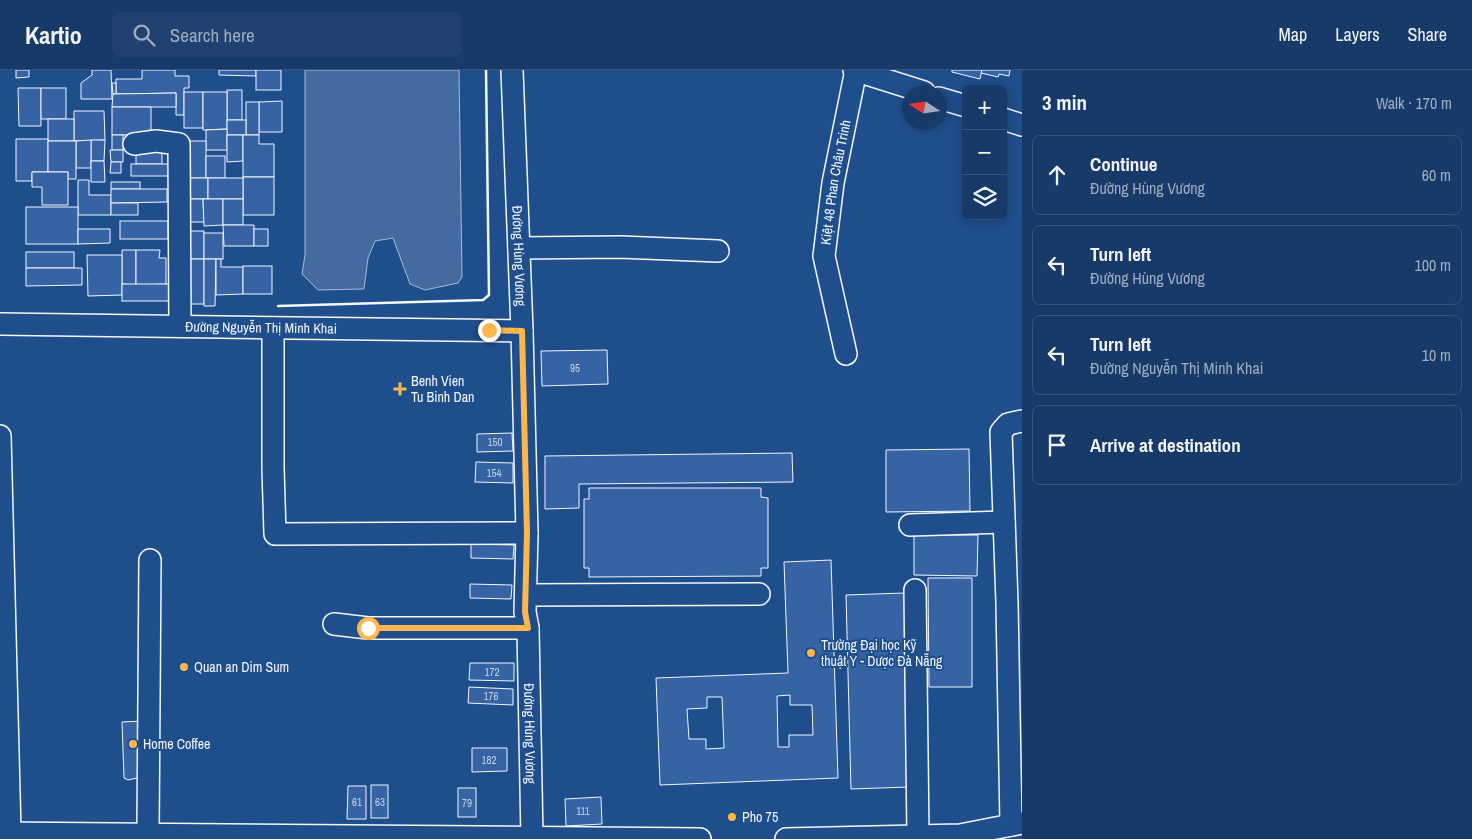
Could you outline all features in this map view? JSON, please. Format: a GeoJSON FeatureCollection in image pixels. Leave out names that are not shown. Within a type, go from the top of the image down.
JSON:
{"type":"FeatureCollection","features":[{"type":"Feature","properties":{"kind":"street","name":"Đường Hùng Vương"},"geometry":{"type":"LineString","coordinates":[[512,70],[522,331],[527,533],[525,612],[528,628],[532,838]]}},
{"type":"Feature","properties":{"kind":"street"},"geometry":{"type":"LineString","coordinates":[[855,70],[902,85]]}},
{"type":"Feature","properties":{"kind":"street","name":"Kiệt 48 Phan Châu Trinh"},"geometry":{"type":"LineString","coordinates":[[846,354],[824,256],[833,183],[855,70]]}},
{"type":"Feature","properties":{"kind":"street"},"geometry":{"type":"LineString","coordinates":[[947,100],[962,105]]}},
{"type":"Feature","properties":{"kind":"street"},"geometry":{"type":"LineString","coordinates":[[1007,120],[1022,125]]}},
{"type":"Feature","properties":{"kind":"street"},"geometry":{"type":"LineString","coordinates":[[134,144],[156,141],[179,144],[180,326]]}},
{"type":"Feature","properties":{"kind":"street"},"geometry":{"type":"LineString","coordinates":[[519,248],[620,247],[718,250]]}},
{"type":"Feature","properties":{"kind":"street","name":"Đường Nguyễn Thị Minh Khai"},"geometry":{"type":"LineString","coordinates":[[0,324],[522,331]]}},
{"type":"Feature","properties":{"kind":"street"},"geometry":{"type":"LineString","coordinates":[[273,328],[275,534],[527,533]]}},
{"type":"Feature","properties":{"kind":"street"},"geometry":{"type":"LineString","coordinates":[[786,839],[960,837],[1016,824],[1001,432],[1008,424],[1022,421]]}},
{"type":"Feature","properties":{"kind":"street"},"geometry":{"type":"LineString","coordinates":[[0,436],[5,832],[700,839]]}},
{"type":"Feature","properties":{"kind":"street"},"geometry":{"type":"LineString","coordinates":[[910,525],[1004,522]]}},
{"type":"Feature","properties":{"kind":"street"},"geometry":{"type":"LineString","coordinates":[[148,834],[150,560]]}},
{"type":"Feature","properties":{"kind":"street"},"geometry":{"type":"LineString","coordinates":[[915,590],[918,836]]}},
{"type":"Feature","properties":{"kind":"street"},"geometry":{"type":"LineString","coordinates":[[526,595],[759,594]]}},
{"type":"Feature","properties":{"kind":"street"},"geometry":{"type":"LineString","coordinates":[[334,624],[368,628],[528,628]]}},
{"type":"Feature","properties":{"kind":"water"},"geometry":{"type":"Polygon","coordinates":[[[305,70],[459,70],[462,277],[458,283],[425,290],[410,284],[393,238],[375,241],[368,258],[364,289],[318,290],[302,274],[305,255],[305,70]]]}},
{"type":"Feature","properties":{"kind":"building"},"geometry":{"type":"Polygon","coordinates":[[[16,70],[29,70],[29,77],[16,78],[16,70]]]}},
{"type":"Feature","properties":{"kind":"building"},"geometry":{"type":"Polygon","coordinates":[[[92,70],[111,70],[112,99],[81,99],[81,83],[92,75],[92,70]]]}},
{"type":"Feature","properties":{"kind":"building"},"geometry":{"type":"Polygon","coordinates":[[[142,70],[175,70],[175,76],[189,76],[189,88],[184,88],[184,115],[176,115],[176,93],[116,94],[116,79],[142,79],[142,70]]]}},
{"type":"Feature","properties":{"kind":"building"},"geometry":{"type":"Polygon","coordinates":[[[219,70],[256,70],[256,76],[219,75],[219,70]]]}},
{"type":"Feature","properties":{"kind":"building"},"geometry":{"type":"Polygon","coordinates":[[[256,70],[281,70],[281,90],[256,90],[256,70]]]}},
{"type":"Feature","properties":{"kind":"building"},"geometry":{"type":"Polygon","coordinates":[[[952,70],[982,70],[980,79],[952,72],[952,70]]]}},
{"type":"Feature","properties":{"kind":"building"},"geometry":{"type":"Polygon","coordinates":[[[982,70],[1010,70],[1009,76],[999,74],[998,77],[981,73],[982,70]]]}},
{"type":"Feature","properties":{"kind":"building"},"geometry":{"type":"Polygon","coordinates":[[[112,83],[116,83],[116,94],[113,94],[112,83]]]}},
{"type":"Feature","properties":{"kind":"building"},"geometry":{"type":"Polygon","coordinates":[[[18,88],[41,88],[41,126],[19,126],[18,88]]]}},
{"type":"Feature","properties":{"kind":"building"},"geometry":{"type":"Polygon","coordinates":[[[41,88],[66,88],[66,119],[41,119],[41,88]]]}},
{"type":"Feature","properties":{"kind":"building"},"geometry":{"type":"Polygon","coordinates":[[[227,90],[242,90],[242,120],[227,120],[227,90]]]}},
{"type":"Feature","properties":{"kind":"building"},"geometry":{"type":"Polygon","coordinates":[[[184,92],[203,92],[203,128],[184,128],[184,92]]]}},
{"type":"Feature","properties":{"kind":"building"},"geometry":{"type":"Polygon","coordinates":[[[203,92],[227,92],[227,129],[203,130],[203,92]]]}},
{"type":"Feature","properties":{"kind":"building"},"geometry":{"type":"Polygon","coordinates":[[[176,93],[176,107],[112,107],[113,94],[176,93]]]}},
{"type":"Feature","properties":{"kind":"building"},"geometry":{"type":"Polygon","coordinates":[[[282,101],[282,132],[259,132],[259,102],[282,101]]]}},
{"type":"Feature","properties":{"kind":"building"},"geometry":{"type":"Polygon","coordinates":[[[246,102],[259,102],[259,135],[246,135],[246,102]]]}},
{"type":"Feature","properties":{"kind":"building"},"geometry":{"type":"Polygon","coordinates":[[[112,107],[151,107],[151,130],[132,135],[112,135],[112,107]]]}},
{"type":"Feature","properties":{"kind":"building"},"geometry":{"type":"Polygon","coordinates":[[[74,111],[104,111],[105,140],[74,141],[74,111]]]}},
{"type":"Feature","properties":{"kind":"building"},"geometry":{"type":"Polygon","coordinates":[[[48,119],[74,119],[74,141],[48,141],[48,119]]]}},
{"type":"Feature","properties":{"kind":"building"},"geometry":{"type":"Polygon","coordinates":[[[227,120],[246,120],[246,135],[227,135],[227,120]]]}},
{"type":"Feature","properties":{"kind":"building"},"geometry":{"type":"Polygon","coordinates":[[[227,129],[227,150],[206,150],[206,130],[227,129]]]}},
{"type":"Feature","properties":{"kind":"building"},"geometry":{"type":"Polygon","coordinates":[[[112,135],[123,135],[123,150],[112,150],[112,135]]]}},
{"type":"Feature","properties":{"kind":"building"},"geometry":{"type":"Polygon","coordinates":[[[227,135],[243,135],[243,161],[227,162],[227,135]]]}},
{"type":"Feature","properties":{"kind":"building"},"geometry":{"type":"Polygon","coordinates":[[[243,135],[259,135],[259,144],[274,144],[274,177],[243,177],[243,135]]]}},
{"type":"Feature","properties":{"kind":"building"},"geometry":{"type":"Polygon","coordinates":[[[16,139],[48,139],[48,172],[32,172],[32,181],[16,181],[16,139]]]}},
{"type":"Feature","properties":{"kind":"building"},"geometry":{"type":"Polygon","coordinates":[[[91,140],[105,140],[104,161],[91,161],[91,140]]]}},
{"type":"Feature","properties":{"kind":"building"},"geometry":{"type":"Polygon","coordinates":[[[91,140],[91,168],[76,168],[76,141],[91,140]]]}},
{"type":"Feature","properties":{"kind":"building"},"geometry":{"type":"Polygon","coordinates":[[[48,141],[76,141],[76,179],[68,179],[68,172],[48,172],[48,141]]]}},
{"type":"Feature","properties":{"kind":"building"},"geometry":{"type":"Polygon","coordinates":[[[187,141],[206,141],[206,178],[188,178],[187,141]]]}},
{"type":"Feature","properties":{"kind":"building"},"geometry":{"type":"Polygon","coordinates":[[[110,150],[123,150],[123,162],[111,162],[110,150]]]}},
{"type":"Feature","properties":{"kind":"building"},"geometry":{"type":"Polygon","coordinates":[[[136,150],[162,150],[162,164],[136,164],[136,150]]]}},
{"type":"Feature","properties":{"kind":"building"},"geometry":{"type":"Polygon","coordinates":[[[206,156],[225,156],[225,178],[206,178],[206,156]]]}},
{"type":"Feature","properties":{"kind":"building"},"geometry":{"type":"Polygon","coordinates":[[[91,161],[104,161],[105,182],[91,182],[91,161]]]}},
{"type":"Feature","properties":{"kind":"building"},"geometry":{"type":"Polygon","coordinates":[[[111,162],[121,162],[121,173],[110,173],[111,162]]]}},
{"type":"Feature","properties":{"kind":"building"},"geometry":{"type":"Polygon","coordinates":[[[131,164],[170,164],[170,176],[131,176],[131,164]]]}},
{"type":"Feature","properties":{"kind":"building"},"geometry":{"type":"Polygon","coordinates":[[[32,172],[68,172],[68,205],[42,205],[42,187],[32,187],[32,172]]]}},
{"type":"Feature","properties":{"kind":"building"},"geometry":{"type":"Polygon","coordinates":[[[243,177],[274,177],[274,215],[243,215],[243,177]]]}},
{"type":"Feature","properties":{"kind":"building"},"geometry":{"type":"Polygon","coordinates":[[[188,178],[208,178],[208,199],[187,199],[188,178]]]}},
{"type":"Feature","properties":{"kind":"building"},"geometry":{"type":"Polygon","coordinates":[[[208,178],[243,178],[243,199],[208,199],[208,178]]]}},
{"type":"Feature","properties":{"kind":"building"},"geometry":{"type":"Polygon","coordinates":[[[78,180],[89,180],[89,195],[111,195],[111,215],[78,215],[78,180]]]}},
{"type":"Feature","properties":{"kind":"building"},"geometry":{"type":"Polygon","coordinates":[[[111,182],[140,182],[140,189],[111,189],[111,182]]]}},
{"type":"Feature","properties":{"kind":"building"},"geometry":{"type":"Polygon","coordinates":[[[111,189],[167,189],[167,202],[111,203],[111,189]]]}},
{"type":"Feature","properties":{"kind":"building"},"geometry":{"type":"Polygon","coordinates":[[[187,199],[203,199],[204,222],[187,222],[187,199]]]}},
{"type":"Feature","properties":{"kind":"building"},"geometry":{"type":"Polygon","coordinates":[[[203,199],[223,199],[223,225],[204,226],[203,199]]]}},
{"type":"Feature","properties":{"kind":"building"},"geometry":{"type":"Polygon","coordinates":[[[223,199],[243,199],[243,225],[223,225],[223,199]]]}},
{"type":"Feature","properties":{"kind":"building"},"geometry":{"type":"Polygon","coordinates":[[[111,203],[138,203],[138,215],[111,215],[111,203]]]}},
{"type":"Feature","properties":{"kind":"building"},"geometry":{"type":"Polygon","coordinates":[[[26,207],[78,207],[78,244],[26,244],[26,207]]]}},
{"type":"Feature","properties":{"kind":"building"},"geometry":{"type":"Polygon","coordinates":[[[120,221],[168,221],[168,239],[120,239],[120,221]]]}},
{"type":"Feature","properties":{"kind":"building"},"geometry":{"type":"Polygon","coordinates":[[[223,225],[254,225],[254,246],[224,246],[223,225]]]}},
{"type":"Feature","properties":{"kind":"building"},"geometry":{"type":"Polygon","coordinates":[[[78,229],[110,229],[110,243],[78,244],[78,229]]]}},
{"type":"Feature","properties":{"kind":"building"},"geometry":{"type":"Polygon","coordinates":[[[254,229],[268,229],[268,246],[254,246],[254,229]]]}},
{"type":"Feature","properties":{"kind":"building"},"geometry":{"type":"Polygon","coordinates":[[[184,231],[204,231],[204,259],[184,259],[184,231]]]}},
{"type":"Feature","properties":{"kind":"building"},"geometry":{"type":"Polygon","coordinates":[[[204,233],[223,233],[223,259],[204,259],[204,233]]]}},
{"type":"Feature","properties":{"kind":"building"},"geometry":{"type":"Polygon","coordinates":[[[122,250],[136,250],[136,285],[122,284],[122,250]]]}},
{"type":"Feature","properties":{"kind":"building"},"geometry":{"type":"Polygon","coordinates":[[[136,250],[160,250],[159,258],[166,258],[166,284],[136,285],[136,250]]]}},
{"type":"Feature","properties":{"kind":"building"},"geometry":{"type":"Polygon","coordinates":[[[26,252],[74,252],[74,268],[26,268],[26,252]]]}},
{"type":"Feature","properties":{"kind":"building"},"geometry":{"type":"Polygon","coordinates":[[[87,255],[122,255],[122,295],[88,296],[87,255]]]}},
{"type":"Feature","properties":{"kind":"building"},"geometry":{"type":"Polygon","coordinates":[[[187,259],[204,259],[204,304],[187,304],[187,259]]]}},
{"type":"Feature","properties":{"kind":"building"},"geometry":{"type":"Polygon","coordinates":[[[204,259],[216,259],[215,306],[204,306],[204,259]]]}},
{"type":"Feature","properties":{"kind":"building"},"geometry":{"type":"Polygon","coordinates":[[[216,259],[221,259],[221,267],[243,267],[243,294],[216,295],[216,259]]]}},
{"type":"Feature","properties":{"kind":"building"},"geometry":{"type":"Polygon","coordinates":[[[243,266],[272,266],[272,294],[243,294],[243,266]]]}},
{"type":"Feature","properties":{"kind":"building"},"geometry":{"type":"Polygon","coordinates":[[[26,268],[82,268],[82,285],[26,286],[26,268]]]}},
{"type":"Feature","properties":{"kind":"building"},"geometry":{"type":"Polygon","coordinates":[[[122,284],[174,284],[174,301],[122,301],[122,284]]]}},
{"type":"Feature","properties":{"kind":"building"},"geometry":{"type":"Polygon","coordinates":[[[607,350],[608,384],[542,386],[541,351],[607,350]]]}},
{"type":"Feature","properties":{"kind":"building"},"geometry":{"type":"Polygon","coordinates":[[[512,433],[513,451],[477,452],[477,434],[512,433]]]}},
{"type":"Feature","properties":{"kind":"building"},"geometry":{"type":"Polygon","coordinates":[[[969,449],[970,511],[886,512],[886,450],[969,449]]]}},
{"type":"Feature","properties":{"kind":"building"},"geometry":{"type":"Polygon","coordinates":[[[792,453],[793,482],[579,484],[579,508],[545,509],[545,456],[792,453]]]}},
{"type":"Feature","properties":{"kind":"building"},"geometry":{"type":"Polygon","coordinates":[[[476,462],[513,463],[513,483],[475,482],[476,462]]]}},
{"type":"Feature","properties":{"kind":"building"},"geometry":{"type":"Polygon","coordinates":[[[589,488],[761,488],[761,497],[768,498],[768,568],[761,568],[761,576],[589,577],[589,568],[584,568],[584,499],[589,499],[589,488]]]}},
{"type":"Feature","properties":{"kind":"building"},"geometry":{"type":"Polygon","coordinates":[[[914,535],[978,535],[977,576],[914,575],[914,535]]]}},
{"type":"Feature","properties":{"kind":"building"},"geometry":{"type":"Polygon","coordinates":[[[471,544],[514,545],[513,559],[471,558],[471,544]]]}},
{"type":"Feature","properties":{"kind":"building"},"geometry":{"type":"Polygon","coordinates":[[[831,560],[838,778],[660,785],[656,678],[788,673],[784,562],[831,560]],[[790,695],[777,696],[778,747],[789,747],[789,735],[813,735],[812,705],[790,705],[790,695]],[[707,697],[707,708],[687,709],[689,739],[706,739],[706,749],[724,748],[722,697],[707,697]]]}},
{"type":"Feature","properties":{"kind":"building"},"geometry":{"type":"Polygon","coordinates":[[[928,578],[972,578],[972,687],[929,687],[928,578]]]}},
{"type":"Feature","properties":{"kind":"building"},"geometry":{"type":"Polygon","coordinates":[[[470,584],[512,585],[511,599],[470,598],[470,584]]]}},
{"type":"Feature","properties":{"kind":"building"},"geometry":{"type":"Polygon","coordinates":[[[904,593],[909,787],[851,789],[846,595],[904,593]]]}},
{"type":"Feature","properties":{"kind":"building"},"geometry":{"type":"Polygon","coordinates":[[[470,663],[514,663],[514,681],[469,680],[470,663]]]}},
{"type":"Feature","properties":{"kind":"building"},"geometry":{"type":"Polygon","coordinates":[[[469,687],[513,689],[513,705],[468,703],[469,687]]]}},
{"type":"Feature","properties":{"kind":"building","name":"Home Coffee"},"geometry":{"type":"Polygon","coordinates":[[[142,721],[140,775],[137,778],[128,780],[124,778],[122,722],[142,721]]]}},
{"type":"Feature","properties":{"kind":"building"},"geometry":{"type":"Polygon","coordinates":[[[472,748],[507,748],[507,771],[472,772],[472,748]]]}},
{"type":"Feature","properties":{"kind":"building"},"geometry":{"type":"Polygon","coordinates":[[[371,785],[388,785],[388,818],[371,818],[371,785]]]}},
{"type":"Feature","properties":{"kind":"building"},"geometry":{"type":"Polygon","coordinates":[[[348,786],[366,786],[366,819],[347,819],[348,786]]]}},
{"type":"Feature","properties":{"kind":"building"},"geometry":{"type":"Polygon","coordinates":[[[458,788],[476,788],[476,817],[458,817],[458,788]]]}},
{"type":"Feature","properties":{"kind":"building"},"geometry":{"type":"Polygon","coordinates":[[[601,797],[602,824],[566,826],[565,799],[601,797]]]}},
{"type":"Feature","properties":{"kind":"wall"},"geometry":{"type":"LineString","coordinates":[[278,306],[483,300],[489,295],[486,70]]}},
{"type":"Feature","properties":{"kind":"place","name":"Benh Vien Tu Binh Dan"},"geometry":{"type":"Point","coordinates":[400,389]}},
{"type":"Feature","properties":{"kind":"place","name":"Trường Đại học Kỹ thuật Y - Dược Đà Nẵng"},"geometry":{"type":"Point","coordinates":[811,653]}},
{"type":"Feature","properties":{"kind":"place","name":"Quan an Dim Sum"},"geometry":{"type":"Point","coordinates":[184,667]}},
{"type":"Feature","properties":{"kind":"place","name":"Home Coffee"},"geometry":{"type":"Point","coordinates":[133,744]}},
{"type":"Feature","properties":{"kind":"place","name":"Pho 75"},"geometry":{"type":"Point","coordinates":[732,817]}},
{"type":"Feature","properties":{"kind":"route"},"geometry":{"type":"LineString","coordinates":[[368,628],[528,628],[525,612],[527,533],[522,331],[489,330]]}}]}
